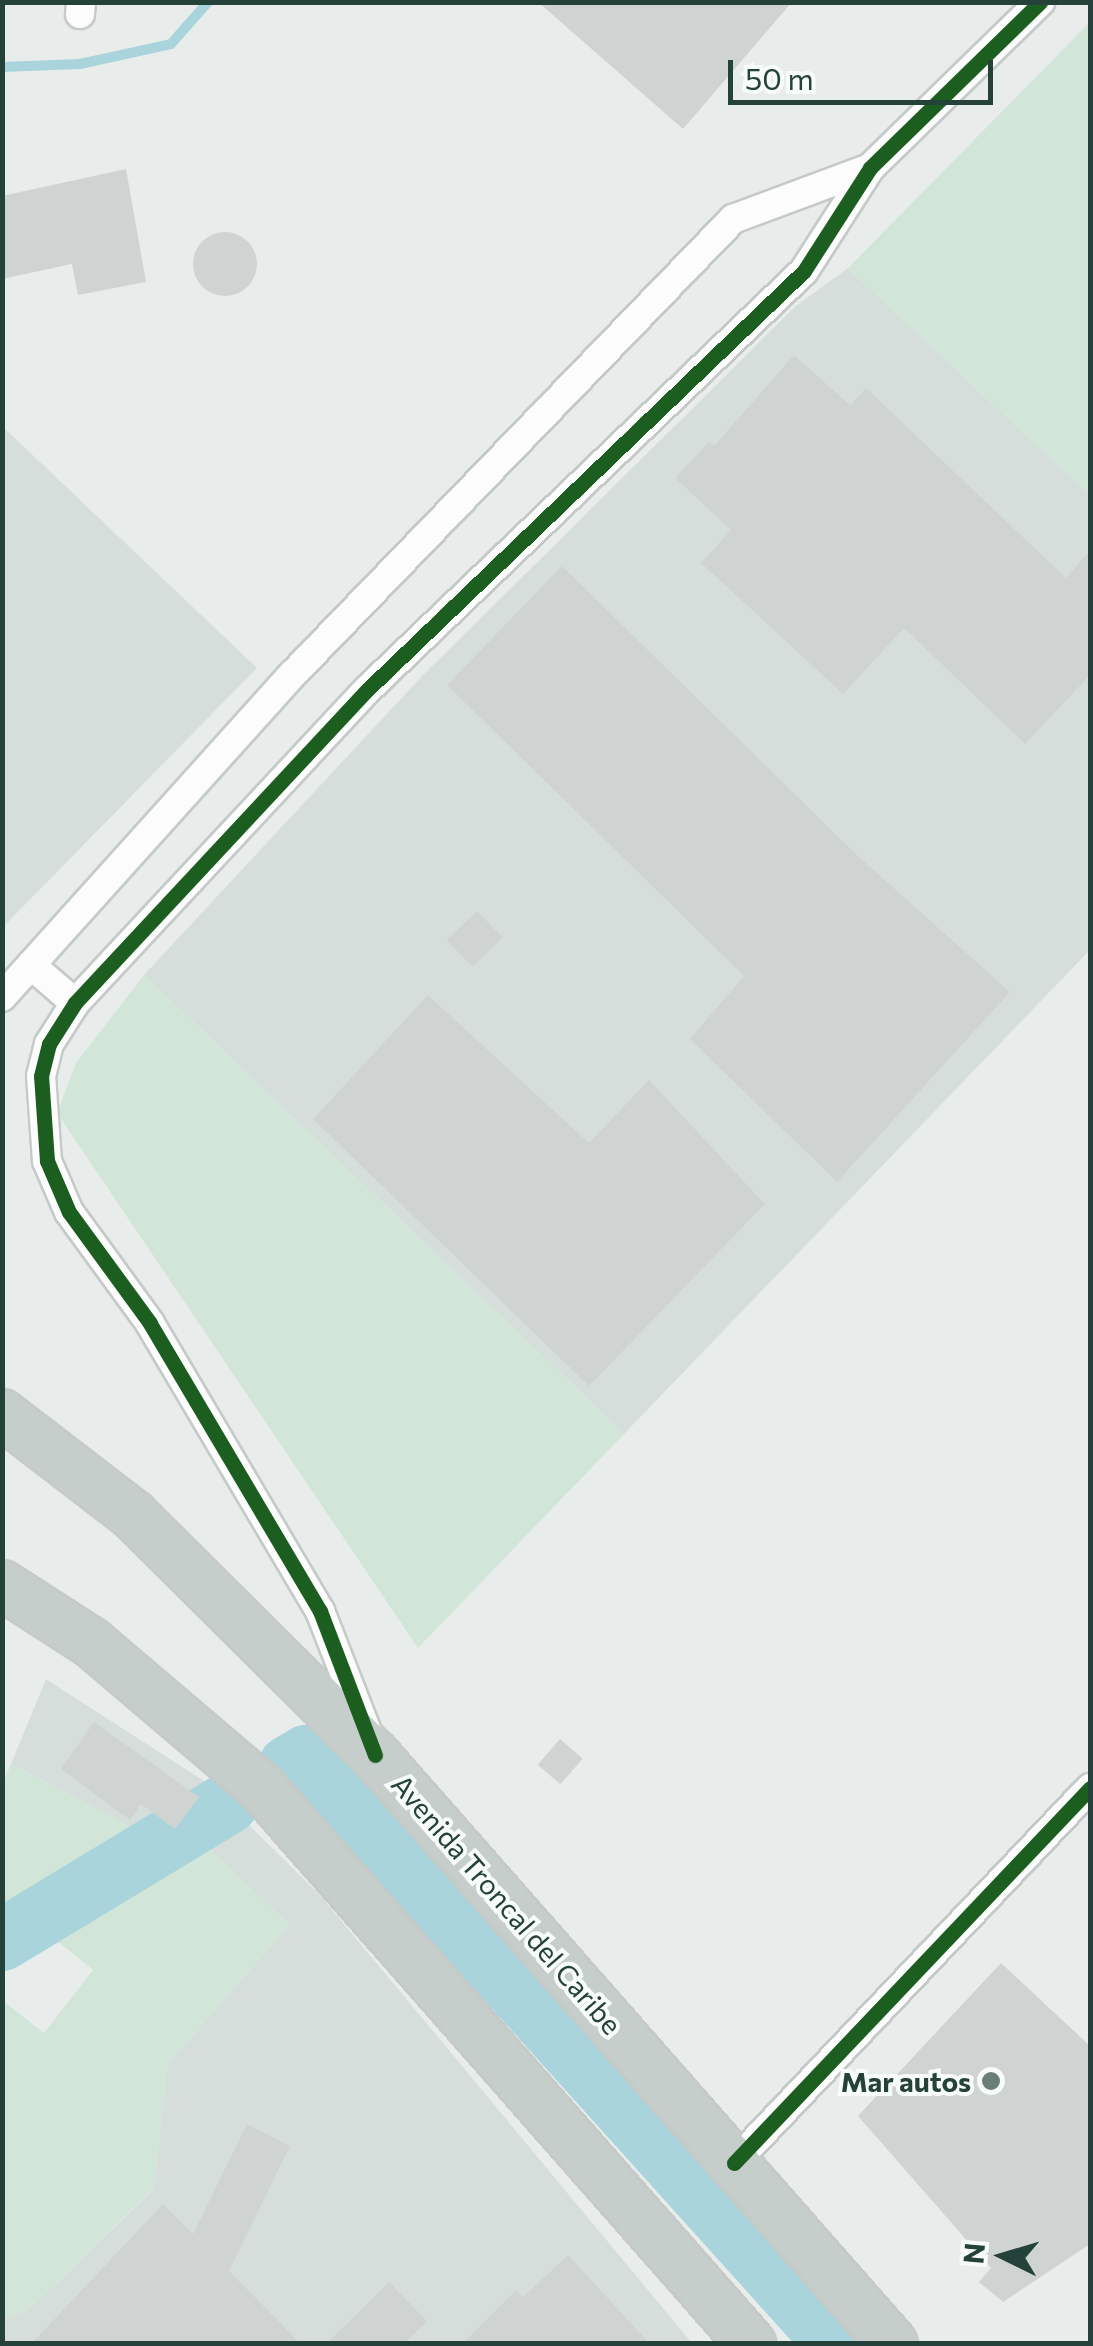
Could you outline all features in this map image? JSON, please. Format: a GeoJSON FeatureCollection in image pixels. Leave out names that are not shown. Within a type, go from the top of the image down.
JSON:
{"type":"FeatureCollection","features":[{"type":"Feature","properties":{"kind":"highway","name":"Avenida Troncal del Caribe"},"geometry":{"type":"LineString","coordinates":[[2,1414],[133,1514],[376,1754],[893,2344]]}},
{"type":"Feature","properties":{"kind":"highway"},"geometry":{"type":"LineString","coordinates":[[2,1585],[92,1643],[261,1787],[752,2344]]}},
{"type":"Feature","properties":{"kind":"street"},"geometry":{"type":"LineString","coordinates":[[376,1754],[320,1611],[150,1323],[69,1212],[47,1161],[41,1076],[49,1044],[75,1003],[368,690],[804,271],[870,168],[1040,2]]}},
{"type":"Feature","properties":{"kind":"street"},"geometry":{"type":"LineString","coordinates":[[2,996],[294,672],[732,219],[870,168]]}},
{"type":"Feature","properties":{"kind":"street"},"geometry":{"type":"LineString","coordinates":[[31,965],[75,1003]]}},
{"type":"Feature","properties":{"kind":"street"},"geometry":{"type":"LineString","coordinates":[[734,2163],[1090,1788]]}},
{"type":"Feature","properties":{"kind":"shaded area"},"geometry":{"type":"Polygon","coordinates":[[[848,268],[1090,495],[1090,950],[624,1434],[144,975],[423,675],[796,306],[848,268]]]}},
{"type":"Feature","properties":{"kind":"shaded area"},"geometry":{"type":"Polygon","coordinates":[[[2,426],[257,668],[3,927],[2,927],[2,426]]]}},
{"type":"Feature","properties":{"kind":"shaded area"},"geometry":{"type":"Polygon","coordinates":[[[46,1679],[204,1781],[320,1895],[692,2343],[3,2344],[3,2320],[28,2310],[154,2189],[167,2065],[289,1925],[200,1840],[131,1827],[11,1764],[46,1679]]]}},
{"type":"Feature","properties":{"kind":"green space"},"geometry":{"type":"Polygon","coordinates":[[[1090,22],[1090,495],[848,268],[1090,22]]]}},
{"type":"Feature","properties":{"kind":"green space"},"geometry":{"type":"Polygon","coordinates":[[[144,975],[624,1434],[418,1648],[57,1113],[76,1063],[144,975]]]}},
{"type":"Feature","properties":{"kind":"green space"},"geometry":{"type":"Polygon","coordinates":[[[11,1764],[131,1827],[200,1840],[289,1925],[167,2065],[154,2188],[28,2310],[3,2320],[3,2001],[44,2033],[93,1970],[30,1919],[3,1953],[2,1784],[11,1764]]]}},
{"type":"Feature","properties":{"kind":"building"},"geometry":{"type":"Polygon","coordinates":[[[538,2],[792,2],[683,129],[538,2]]]}},
{"type":"Feature","properties":{"kind":"building"},"geometry":{"type":"Polygon","coordinates":[[[126,169],[146,282],[78,295],[72,264],[2,279],[2,196],[126,169]]]}},
{"type":"Feature","properties":{"kind":"building"},"geometry":{"type":"Polygon","coordinates":[[[225,232],[247,242],[257,264],[247,286],[225,296],[203,286],[193,264],[203,242],[225,232]]]}},
{"type":"Feature","properties":{"kind":"building"},"geometry":{"type":"Polygon","coordinates":[[[794,355],[850,405],[866,388],[1066,578],[1090,551],[1090,675],[1025,744],[904,628],[843,694],[701,563],[731,530],[675,478],[709,442],[714,446],[794,355]]]}},
{"type":"Feature","properties":{"kind":"building"},"geometry":{"type":"Polygon","coordinates":[[[562,566],[859,857],[1010,992],[837,1182],[690,1039],[744,976],[447,685],[562,566]]]}},
{"type":"Feature","properties":{"kind":"building"},"geometry":{"type":"Polygon","coordinates":[[[477,911],[503,938],[472,967],[447,940],[477,911]]]}},
{"type":"Feature","properties":{"kind":"building"},"geometry":{"type":"Polygon","coordinates":[[[428,995],[589,1143],[649,1080],[765,1204],[589,1386],[313,1119],[428,995]]]}},
{"type":"Feature","properties":{"kind":"building"},"geometry":{"type":"Polygon","coordinates":[[[94,1722],[199,1797],[175,1829],[141,1804],[130,1820],[61,1769],[94,1722]]]}},
{"type":"Feature","properties":{"kind":"building"},"geometry":{"type":"Polygon","coordinates":[[[560,1739],[583,1759],[560,1784],[538,1765],[560,1739]]]}},
{"type":"Feature","properties":{"kind":"building","name":"Mar autos"},"geometry":{"type":"Polygon","coordinates":[[[1001,1963],[1090,2046],[1090,2244],[1003,2302],[979,2282],[991,2268],[858,2116],[1001,1963]]]}},
{"type":"Feature","properties":{"kind":"building"},"geometry":{"type":"Polygon","coordinates":[[[247,2124],[290,2146],[229,2271],[301,2344],[31,2344],[163,2204],[193,2234],[247,2124]]]}},
{"type":"Feature","properties":{"kind":"building"},"geometry":{"type":"Polygon","coordinates":[[[568,2255],[650,2344],[462,2344],[516,2290],[523,2297],[568,2255]]]}},
{"type":"Feature","properties":{"kind":"building"},"geometry":{"type":"Polygon","coordinates":[[[389,2282],[427,2321],[404,2344],[326,2344],[389,2282]]]}},
{"type":"Feature","properties":{"kind":"waterway"},"geometry":{"type":"LineString","coordinates":[[2,67],[80,64],[171,44],[208,2]]}},
{"type":"Feature","properties":{"kind":"waterway"},"geometry":{"type":"LineString","coordinates":[[289,1766],[306,1756],[836,2344]]}},
{"type":"Feature","properties":{"kind":"waterway"},"geometry":{"type":"LineString","coordinates":[[2,1940],[228,1803]]}},
{"type":"Feature","properties":{"kind":"cycle path"},"geometry":{"type":"LineString","coordinates":[[375,1755],[320,1611],[150,1323],[69,1212],[47,1161],[41,1076],[49,1044],[75,1003],[367,690],[804,271],[870,168],[1040,2]]}},
{"type":"Feature","properties":{"kind":"cycle path"},"geometry":{"type":"LineString","coordinates":[[734,2163],[1090,1788]]}},
{"type":"Feature","properties":{"kind":"place","name":"Mar autos"},"geometry":{"type":"Point","coordinates":[991,2081]}}]}
